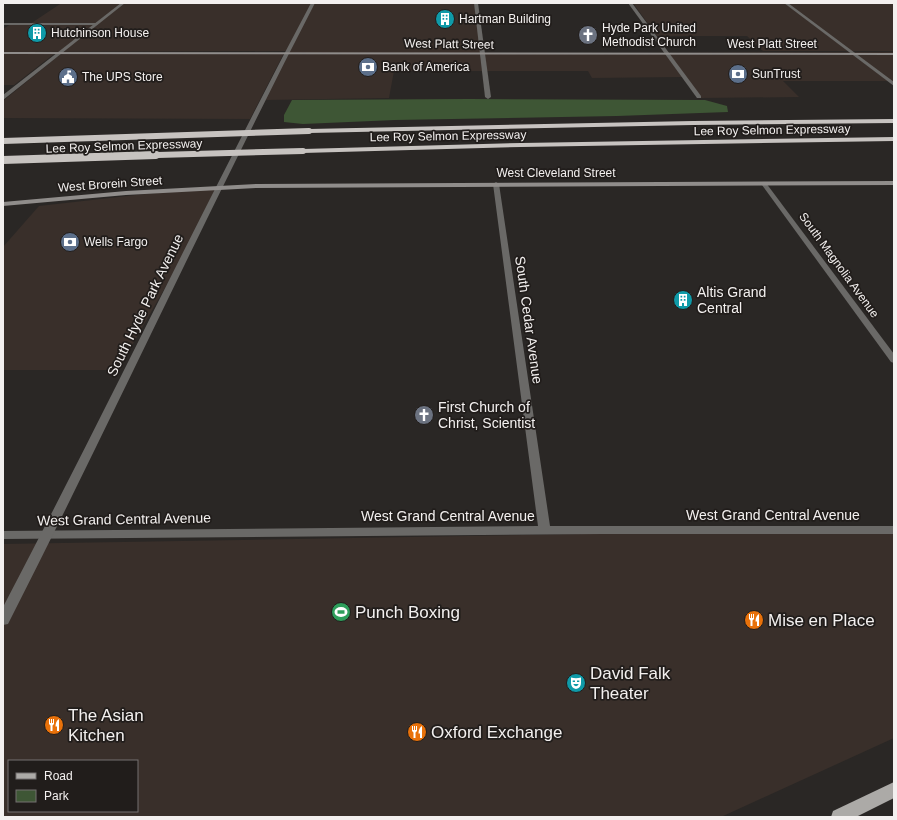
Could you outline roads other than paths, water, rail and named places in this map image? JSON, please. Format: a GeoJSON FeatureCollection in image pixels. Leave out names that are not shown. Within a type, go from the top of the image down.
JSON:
{"type":"FeatureCollection","features":[{"type":"Feature","properties":{"kind":"highway","name":"Lee Roy Selmon Expressway"},"geometry":{"type":"LineString","coordinates":[[3,141],[309,131],[630,124],[894,121]]}},
{"type":"Feature","properties":{"kind":"highway","name":"Lee Roy Selmon Expressway"},"geometry":{"type":"LineString","coordinates":[[3,160],[528,145],[894,139]]}},
{"type":"Feature","properties":{"kind":"main road","name":"West Platt Street"},"geometry":{"type":"LineString","coordinates":[[3,53],[894,54]]}},
{"type":"Feature","properties":{"kind":"main road","name":"West Cleveland Street"},"geometry":{"type":"LineString","coordinates":[[218,188],[496,184],[894,183]]}},
{"type":"Feature","properties":{"kind":"main road","name":"West Brorein Street"},"geometry":{"type":"LineString","coordinates":[[3,204],[218,188]]}},
{"type":"Feature","properties":{"kind":"main road"},"geometry":{"type":"LineString","coordinates":[[839,817],[894,790]]}},
{"type":"Feature","properties":{"kind":"street"},"geometry":{"type":"LineString","coordinates":[[3,98],[123,3]]}},
{"type":"Feature","properties":{"kind":"street","name":"South Hyde Park Avenue"},"geometry":{"type":"LineString","coordinates":[[3,620],[47,536],[260,104],[313,3]]}},
{"type":"Feature","properties":{"kind":"street"},"geometry":{"type":"LineString","coordinates":[[476,3],[488,97]]}},
{"type":"Feature","properties":{"kind":"street"},"geometry":{"type":"LineString","coordinates":[[630,3],[699,97]]}},
{"type":"Feature","properties":{"kind":"street"},"geometry":{"type":"LineString","coordinates":[[786,3],[894,84]]}},
{"type":"Feature","properties":{"kind":"street"},"geometry":{"type":"LineString","coordinates":[[3,24],[96,24]]}},
{"type":"Feature","properties":{"kind":"street","name":"South Cedar Avenue"},"geometry":{"type":"LineString","coordinates":[[496,184],[545,531]]}},
{"type":"Feature","properties":{"kind":"street","name":"South Magnolia Avenue"},"geometry":{"type":"LineString","coordinates":[[764,184],[894,360]]}},
{"type":"Feature","properties":{"kind":"street","name":"West Grand Central Avenue"},"geometry":{"type":"LineString","coordinates":[[3,535],[47,536],[307,532],[894,530]]}},
{"type":"Feature","properties":{"kind":"place","name":"Hartman Building"},"geometry":{"type":"Point","coordinates":[445,19]}},
{"type":"Feature","properties":{"kind":"place","name":"Hutchinson House"},"geometry":{"type":"Point","coordinates":[37,33]}},
{"type":"Feature","properties":{"kind":"place","name":"Hyde Park United Methodist Church"},"geometry":{"type":"Point","coordinates":[588,35]}},
{"type":"Feature","properties":{"kind":"place","name":"Bank of America"},"geometry":{"type":"Point","coordinates":[368,67]}},
{"type":"Feature","properties":{"kind":"place","name":"SunTrust"},"geometry":{"type":"Point","coordinates":[738,74]}},
{"type":"Feature","properties":{"kind":"place","name":"The UPS Store"},"geometry":{"type":"Point","coordinates":[68,77]}},
{"type":"Feature","properties":{"kind":"place","name":"Wells Fargo"},"geometry":{"type":"Point","coordinates":[70,242]}},
{"type":"Feature","properties":{"kind":"place","name":"Altis Grand Central"},"geometry":{"type":"Point","coordinates":[683,300]}},
{"type":"Feature","properties":{"kind":"place","name":"First Church of Christ, Scientist"},"geometry":{"type":"Point","coordinates":[424,415]}},
{"type":"Feature","properties":{"kind":"place","name":"Punch Boxing"},"geometry":{"type":"Point","coordinates":[341,612]}},
{"type":"Feature","properties":{"kind":"place","name":"Mise en Place"},"geometry":{"type":"Point","coordinates":[754,620]}},
{"type":"Feature","properties":{"kind":"place","name":"David Falk Theater"},"geometry":{"type":"Point","coordinates":[576,683]}},
{"type":"Feature","properties":{"kind":"place","name":"The Asian Kitchen"},"geometry":{"type":"Point","coordinates":[54,725]}},
{"type":"Feature","properties":{"kind":"place","name":"Oxford Exchange"},"geometry":{"type":"Point","coordinates":[417,732]}}]}
